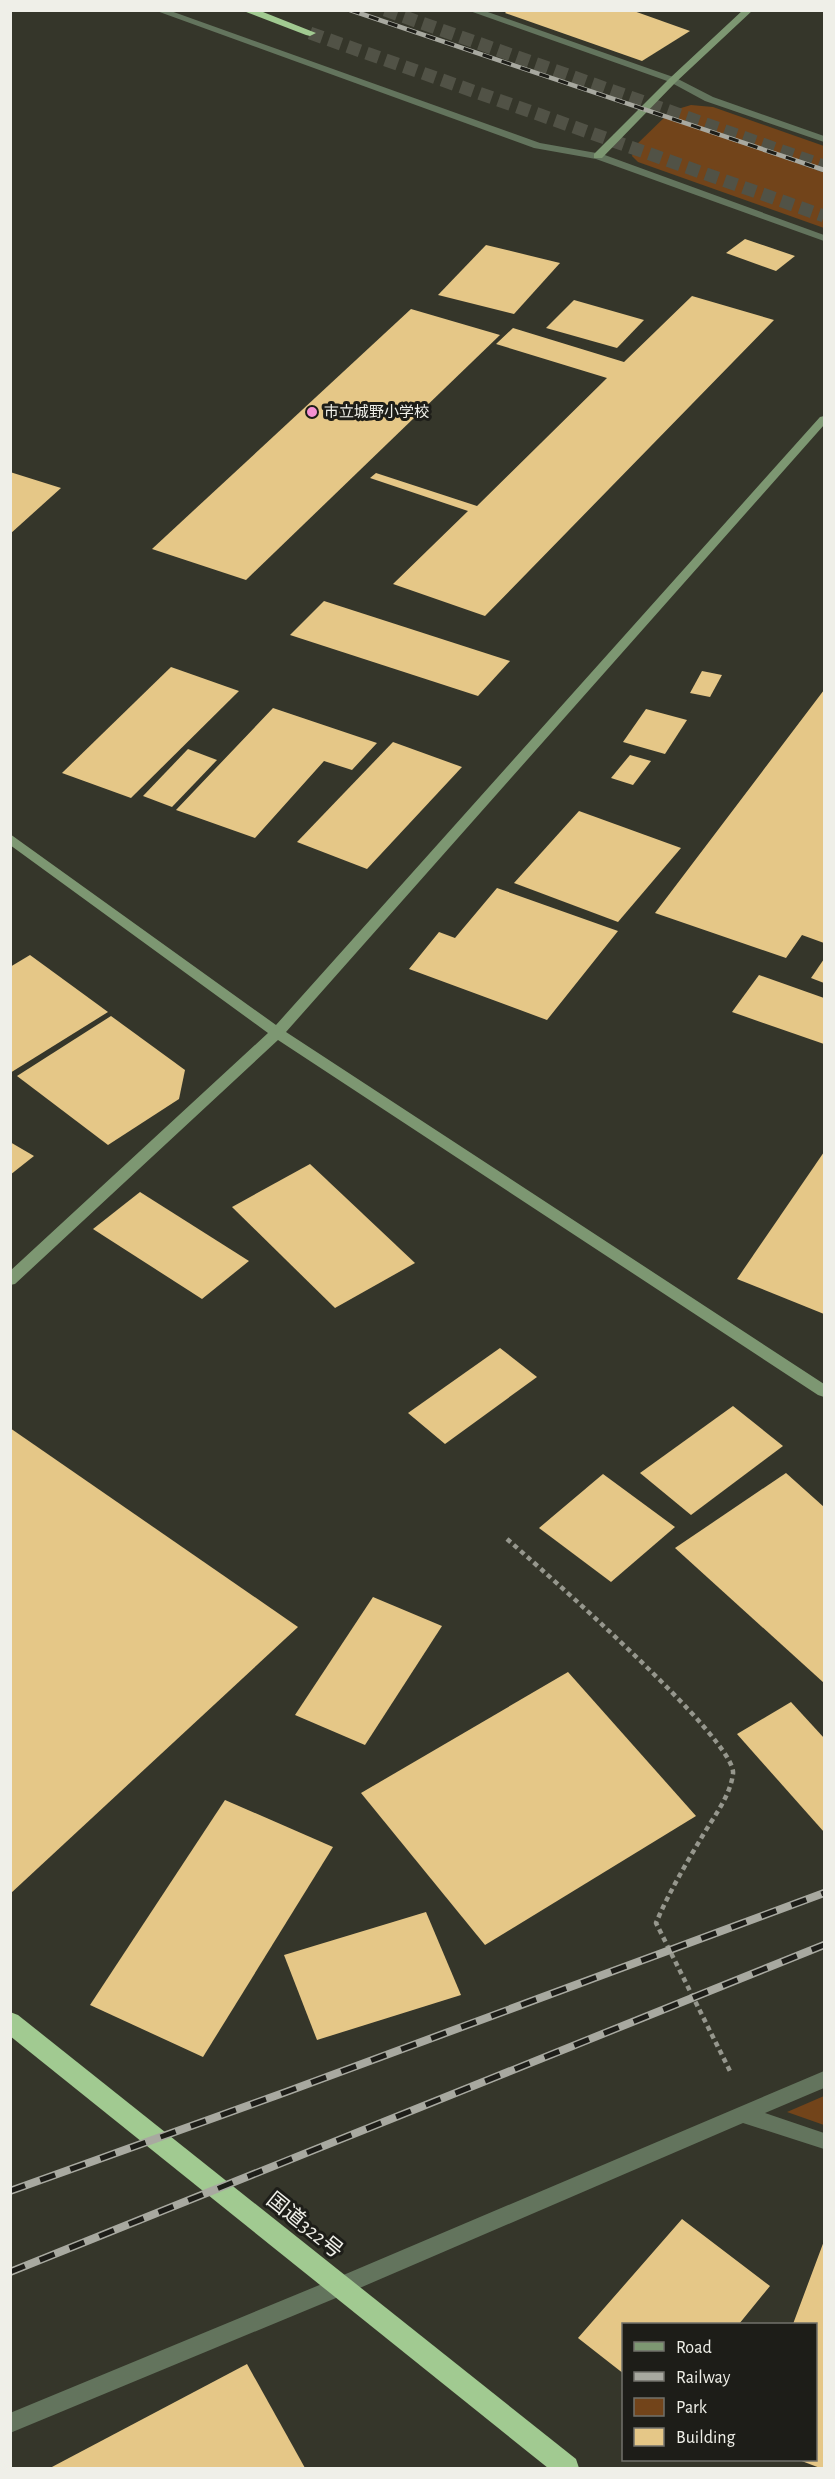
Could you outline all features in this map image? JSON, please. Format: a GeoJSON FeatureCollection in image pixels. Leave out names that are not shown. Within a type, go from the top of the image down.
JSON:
{"type":"FeatureCollection","features":[{"type":"Feature","properties":{"kind":"highway"},"geometry":{"type":"LineString","coordinates":[[246,10],[310,33]]}},
{"type":"Feature","properties":{"kind":"highway","name":"国道322号"},"geometry":{"type":"LineString","coordinates":[[10,2022],[567,2469]]}},
{"type":"Feature","properties":{"kind":"street"},"geometry":{"type":"LineString","coordinates":[[158,10],[538,146],[598,156],[825,238]]}},
{"type":"Feature","properties":{"kind":"street"},"geometry":{"type":"LineString","coordinates":[[471,10],[673,80],[709,99],[825,139]]}},
{"type":"Feature","properties":{"kind":"street"},"geometry":{"type":"LineString","coordinates":[[598,156],[673,80],[749,10]]}},
{"type":"Feature","properties":{"kind":"street"},"geometry":{"type":"LineString","coordinates":[[10,1280],[277,1033],[825,419]]}},
{"type":"Feature","properties":{"kind":"street"},"geometry":{"type":"LineString","coordinates":[[10,838],[277,1033],[825,1391]]}},
{"type":"Feature","properties":{"kind":"street"},"geometry":{"type":"LineString","coordinates":[[10,2423],[341,2286],[825,2079]]}},
{"type":"Feature","properties":{"kind":"street"},"geometry":{"type":"LineString","coordinates":[[742,2114],[825,2141]]}},
{"type":"Feature","properties":{"kind":"path"},"geometry":{"type":"LineString","coordinates":[[507,1539],[622,1641],[722,1747],[734,1770],[730,1790],[668,1894],[656,1923],[707,2029],[729,2066],[742,2114]]}},
{"type":"Feature","properties":{"kind":"green space"},"geometry":{"type":"Polygon","coordinates":[[[691,105],[713,107],[824,146],[824,228],[638,162],[632,156],[635,146],[671,111],[691,105]]]}},
{"type":"Feature","properties":{"kind":"green space"},"geometry":{"type":"Polygon","coordinates":[[[824,2096],[824,2125],[787,2112],[824,2096]]]}},
{"type":"Feature","properties":{"kind":"building"},"geometry":{"type":"Polygon","coordinates":[[[508,10],[631,10],[690,31],[642,61],[505,13],[508,10]]]}},
{"type":"Feature","properties":{"kind":"building"},"geometry":{"type":"Polygon","coordinates":[[[745,239],[795,256],[776,271],[726,253],[745,239]]]}},
{"type":"Feature","properties":{"kind":"building"},"geometry":{"type":"Polygon","coordinates":[[[486,245],[560,263],[514,314],[438,295],[486,245]]]}},
{"type":"Feature","properties":{"kind":"building"},"geometry":{"type":"Polygon","coordinates":[[[692,296],[774,320],[485,616],[393,584],[468,511],[370,478],[376,473],[477,506],[607,378],[496,344],[513,328],[624,362],[692,296]]]}},
{"type":"Feature","properties":{"kind":"building"},"geometry":{"type":"Polygon","coordinates":[[[574,300],[644,320],[617,348],[546,328],[574,300]]]}},
{"type":"Feature","properties":{"kind":"building"},"geometry":{"type":"Polygon","coordinates":[[[411,309],[500,335],[246,580],[152,549],[411,309]]]}},
{"type":"Feature","properties":{"kind":"building"},"geometry":{"type":"Polygon","coordinates":[[[10,472],[61,488],[10,534],[10,472]]]}},
{"type":"Feature","properties":{"kind":"building"},"geometry":{"type":"Polygon","coordinates":[[[324,601],[510,661],[478,696],[290,635],[324,601]]]}},
{"type":"Feature","properties":{"kind":"building"},"geometry":{"type":"Polygon","coordinates":[[[171,667],[239,691],[131,798],[62,773],[171,667]]]}},
{"type":"Feature","properties":{"kind":"building"},"geometry":{"type":"Polygon","coordinates":[[[702,671],[722,675],[710,697],[690,693],[702,671]]]}},
{"type":"Feature","properties":{"kind":"building"},"geometry":{"type":"Polygon","coordinates":[[[824,690],[824,943],[802,935],[786,958],[655,913],[824,690]]]}},
{"type":"Feature","properties":{"kind":"building"},"geometry":{"type":"Polygon","coordinates":[[[273,708],[377,743],[352,770],[324,761],[255,838],[176,810],[273,708]]]}},
{"type":"Feature","properties":{"kind":"building"},"geometry":{"type":"Polygon","coordinates":[[[646,709],[687,720],[665,754],[623,742],[646,709]]]}},
{"type":"Feature","properties":{"kind":"building"},"geometry":{"type":"Polygon","coordinates":[[[393,742],[462,767],[367,869],[297,842],[393,742]]]}},
{"type":"Feature","properties":{"kind":"building"},"geometry":{"type":"Polygon","coordinates":[[[188,749],[217,760],[172,807],[143,796],[188,749]]]}},
{"type":"Feature","properties":{"kind":"building"},"geometry":{"type":"Polygon","coordinates":[[[630,755],[651,761],[633,785],[611,778],[630,755]]]}},
{"type":"Feature","properties":{"kind":"building"},"geometry":{"type":"Polygon","coordinates":[[[579,811],[681,848],[618,922],[514,883],[579,811]]]}},
{"type":"Feature","properties":{"kind":"building"},"geometry":{"type":"Polygon","coordinates":[[[497,888],[618,931],[547,1020],[409,969],[439,932],[455,938],[497,888]]]}},
{"type":"Feature","properties":{"kind":"building"},"geometry":{"type":"Polygon","coordinates":[[[30,955],[108,1012],[10,1073],[10,967],[30,955]]]}},
{"type":"Feature","properties":{"kind":"building"},"geometry":{"type":"Polygon","coordinates":[[[824,959],[824,983],[811,978],[824,959]]]}},
{"type":"Feature","properties":{"kind":"building"},"geometry":{"type":"Polygon","coordinates":[[[759,975],[824,998],[824,1044],[732,1012],[759,975]]]}},
{"type":"Feature","properties":{"kind":"building"},"geometry":{"type":"Polygon","coordinates":[[[111,1016],[185,1070],[179,1099],[108,1145],[17,1076],[111,1016]]]}},
{"type":"Feature","properties":{"kind":"building"},"geometry":{"type":"Polygon","coordinates":[[[10,1142],[34,1156],[10,1175],[10,1142]]]}},
{"type":"Feature","properties":{"kind":"building"},"geometry":{"type":"Polygon","coordinates":[[[824,1152],[824,1314],[737,1279],[824,1152]]]}},
{"type":"Feature","properties":{"kind":"building"},"geometry":{"type":"Polygon","coordinates":[[[310,1164],[415,1263],[335,1308],[232,1207],[310,1164]]]}},
{"type":"Feature","properties":{"kind":"building"},"geometry":{"type":"Polygon","coordinates":[[[140,1192],[249,1261],[202,1299],[93,1229],[140,1192]]]}},
{"type":"Feature","properties":{"kind":"building"},"geometry":{"type":"Polygon","coordinates":[[[500,1348],[537,1377],[445,1444],[408,1413],[500,1348]]]}},
{"type":"Feature","properties":{"kind":"building"},"geometry":{"type":"Polygon","coordinates":[[[733,1406],[783,1446],[691,1515],[640,1473],[733,1406]]]}},
{"type":"Feature","properties":{"kind":"building"},"geometry":{"type":"Polygon","coordinates":[[[10,1428],[298,1627],[10,1894],[10,1428]]]}},
{"type":"Feature","properties":{"kind":"building"},"geometry":{"type":"Polygon","coordinates":[[[786,1473],[824,1507],[824,1683],[675,1548],[786,1473]]]}},
{"type":"Feature","properties":{"kind":"building"},"geometry":{"type":"Polygon","coordinates":[[[603,1474],[675,1527],[611,1582],[539,1528],[603,1474]]]}},
{"type":"Feature","properties":{"kind":"building"},"geometry":{"type":"Polygon","coordinates":[[[373,1597],[442,1626],[365,1745],[295,1715],[373,1597]]]}},
{"type":"Feature","properties":{"kind":"building"},"geometry":{"type":"Polygon","coordinates":[[[568,1672],[696,1816],[485,1945],[361,1793],[568,1672]]]}},
{"type":"Feature","properties":{"kind":"building"},"geometry":{"type":"Polygon","coordinates":[[[791,1702],[824,1738],[824,1832],[737,1734],[791,1702]]]}},
{"type":"Feature","properties":{"kind":"building"},"geometry":{"type":"Polygon","coordinates":[[[225,1800],[333,1847],[203,2057],[90,2005],[225,1800]]]}},
{"type":"Feature","properties":{"kind":"building"},"geometry":{"type":"Polygon","coordinates":[[[426,1912],[461,1995],[317,2040],[284,1955],[426,1912]]]}},
{"type":"Feature","properties":{"kind":"building"},"geometry":{"type":"Polygon","coordinates":[[[682,2219],[770,2286],[740,2323],[622,2323],[622,2372],[578,2338],[682,2219]]]}},
{"type":"Feature","properties":{"kind":"building"},"geometry":{"type":"Polygon","coordinates":[[[824,2241],[824,2468],[802,2461],[817,2461],[817,2323],[793,2323],[824,2241]]]}},
{"type":"Feature","properties":{"kind":"building"},"geometry":{"type":"Polygon","coordinates":[[[247,2364],[305,2468],[50,2468],[247,2364]]]}},
{"type":"Feature","properties":{"kind":"tunnel"},"geometry":{"type":"LineString","coordinates":[[385,10],[824,166]]}},
{"type":"Feature","properties":{"kind":"tunnel"},"geometry":{"type":"LineString","coordinates":[[310,33],[824,216]]}},
{"type":"Feature","properties":{"kind":"railway"},"geometry":{"type":"LineString","coordinates":[[350,10],[824,170]]}},
{"type":"Feature","properties":{"kind":"railway"},"geometry":{"type":"LineString","coordinates":[[10,2191],[286,2092],[824,1893]]}},
{"type":"Feature","properties":{"kind":"railway"},"geometry":{"type":"LineString","coordinates":[[10,2272],[824,1945]]}},
{"type":"Feature","properties":{"kind":"place","name":"市立城野小学校"},"geometry":{"type":"Point","coordinates":[312,412]}}]}
